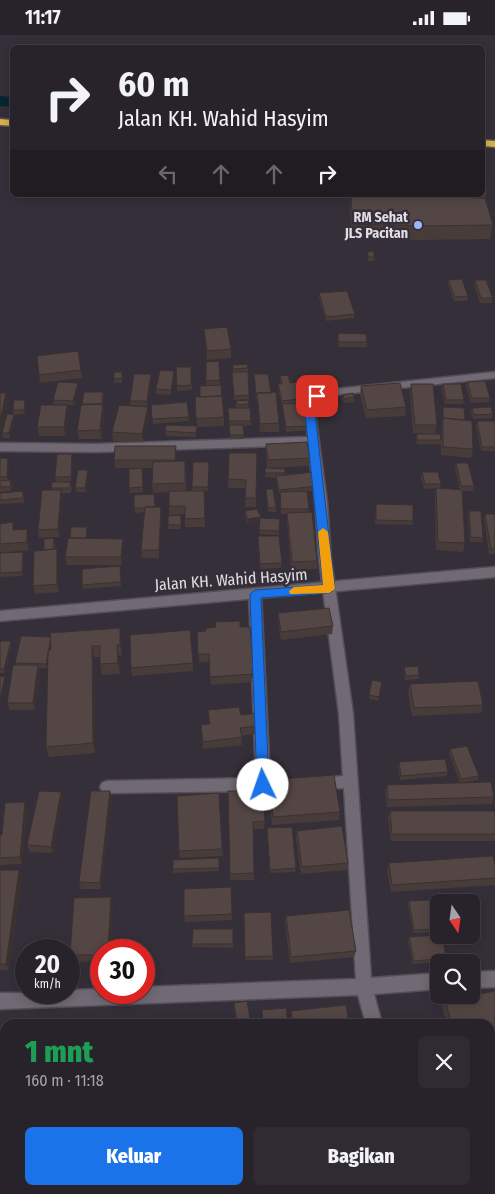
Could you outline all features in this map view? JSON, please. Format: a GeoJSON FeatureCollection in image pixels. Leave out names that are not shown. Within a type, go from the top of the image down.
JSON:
{"type":"FeatureCollection","features":[{"type":"Feature","properties":{"kind":"street"},"geometry":{"type":"LineString","coordinates":[[373,1019],[364,987],[346,714],[329,589],[310,413],[317,396],[321,393],[495,375]]}},
{"type":"Feature","properties":{"kind":"street"},"geometry":{"type":"LineString","coordinates":[[0,447],[96,448],[313,441]]}},
{"type":"Feature","properties":{"kind":"street","name":"Jalan KH. Wahid Hasyim"},"geometry":{"type":"LineString","coordinates":[[0,616],[145,602],[329,589],[495,572]]}},
{"type":"Feature","properties":{"kind":"street"},"geometry":{"type":"LineString","coordinates":[[255,594],[263,785]]}},
{"type":"Feature","properties":{"kind":"street"},"geometry":{"type":"LineString","coordinates":[[107,787],[351,782]]}},
{"type":"Feature","properties":{"kind":"street"},"geometry":{"type":"LineString","coordinates":[[480,979],[495,979]]}},
{"type":"Feature","properties":{"kind":"street"},"geometry":{"type":"LineString","coordinates":[[0,1001],[364,987],[430,982]]}},
{"type":"Feature","properties":{"kind":"building"},"geometry":{"type":"Polygon","coordinates":[[[351,197],[474,197],[485,198],[493,225],[420,226],[353,224],[351,197]]]}},
{"type":"Feature","properties":{"kind":"building"},"geometry":{"type":"Polygon","coordinates":[[[368,251],[374,252],[374,257],[368,257],[368,251]]]}},
{"type":"Feature","properties":{"kind":"building"},"geometry":{"type":"Polygon","coordinates":[[[462,279],[468,296],[455,297],[448,280],[462,279]]]}},
{"type":"Feature","properties":{"kind":"building"},"geometry":{"type":"Polygon","coordinates":[[[475,280],[486,280],[493,298],[481,298],[475,280]]]}},
{"type":"Feature","properties":{"kind":"building"},"geometry":{"type":"Polygon","coordinates":[[[347,291],[355,314],[326,317],[319,293],[347,291]]]}},
{"type":"Feature","properties":{"kind":"building"},"geometry":{"type":"Polygon","coordinates":[[[227,327],[231,349],[207,351],[204,329],[227,327]]]}},
{"type":"Feature","properties":{"kind":"building"},"geometry":{"type":"Polygon","coordinates":[[[338,333],[366,334],[367,342],[338,342],[338,333]]]}},
{"type":"Feature","properties":{"kind":"building"},"geometry":{"type":"Polygon","coordinates":[[[78,351],[81,370],[39,375],[37,356],[78,351]]]}},
{"type":"Feature","properties":{"kind":"building"},"geometry":{"type":"Polygon","coordinates":[[[219,361],[220,380],[206,381],[206,362],[219,361]]]}},
{"type":"Feature","properties":{"kind":"building"},"geometry":{"type":"Polygon","coordinates":[[[247,364],[248,368],[233,369],[233,365],[247,364]]]}},
{"type":"Feature","properties":{"kind":"building"},"geometry":{"type":"Polygon","coordinates":[[[176,367],[191,367],[191,385],[177,386],[176,367]]]}},
{"type":"Feature","properties":{"kind":"building"},"geometry":{"type":"Polygon","coordinates":[[[160,370],[174,371],[171,390],[156,389],[160,370]]]}},
{"type":"Feature","properties":{"kind":"building"},"geometry":{"type":"Polygon","coordinates":[[[114,372],[122,372],[122,378],[114,379],[114,372]]]}},
{"type":"Feature","properties":{"kind":"building"},"geometry":{"type":"Polygon","coordinates":[[[232,372],[248,372],[249,395],[234,396],[232,372]]]}},
{"type":"Feature","properties":{"kind":"building"},"geometry":{"type":"Polygon","coordinates":[[[134,374],[151,374],[147,401],[130,401],[134,374]]]}},
{"type":"Feature","properties":{"kind":"building"},"geometry":{"type":"Polygon","coordinates":[[[254,374],[268,374],[271,393],[256,394],[254,374]]]}},
{"type":"Feature","properties":{"kind":"building"},"geometry":{"type":"Polygon","coordinates":[[[288,375],[290,383],[308,381],[311,392],[298,393],[300,399],[282,401],[278,384],[282,384],[280,376],[288,375]]]}},
{"type":"Feature","properties":{"kind":"building"},"geometry":{"type":"Polygon","coordinates":[[[485,381],[490,398],[472,398],[467,382],[485,381]]]}},
{"type":"Feature","properties":{"kind":"building"},"geometry":{"type":"Polygon","coordinates":[[[58,382],[78,383],[73,401],[53,400],[58,382]]]}},
{"type":"Feature","properties":{"kind":"building"},"geometry":{"type":"Polygon","coordinates":[[[400,383],[406,407],[367,410],[361,386],[400,383]]]}},
{"type":"Feature","properties":{"kind":"building"},"geometry":{"type":"Polygon","coordinates":[[[411,384],[433,384],[437,425],[415,425],[411,384]]]}},
{"type":"Feature","properties":{"kind":"building"},"geometry":{"type":"Polygon","coordinates":[[[443,384],[461,384],[464,400],[446,400],[443,384]]]}},
{"type":"Feature","properties":{"kind":"building"},"geometry":{"type":"Polygon","coordinates":[[[221,385],[222,396],[200,397],[200,386],[221,385]]]}},
{"type":"Feature","properties":{"kind":"building"},"geometry":{"type":"Polygon","coordinates":[[[84,392],[103,392],[102,404],[82,404],[84,392]]]}},
{"type":"Feature","properties":{"kind":"building"},"geometry":{"type":"Polygon","coordinates":[[[276,392],[279,423],[260,424],[257,393],[276,392]]]}},
{"type":"Feature","properties":{"kind":"building"},"geometry":{"type":"Polygon","coordinates":[[[0,393],[6,393],[0,421],[0,393]]]}},
{"type":"Feature","properties":{"kind":"building"},"geometry":{"type":"Polygon","coordinates":[[[353,393],[354,397],[344,399],[343,395],[353,393]]]}},
{"type":"Feature","properties":{"kind":"building"},"geometry":{"type":"Polygon","coordinates":[[[222,396],[224,417],[196,419],[195,397],[222,396]]]}},
{"type":"Feature","properties":{"kind":"building"},"geometry":{"type":"Polygon","coordinates":[[[14,400],[25,400],[24,410],[13,410],[14,400]]]}},
{"type":"Feature","properties":{"kind":"building"},"geometry":{"type":"Polygon","coordinates":[[[248,400],[249,404],[237,405],[236,401],[248,400]]]}},
{"type":"Feature","properties":{"kind":"building"},"geometry":{"type":"Polygon","coordinates":[[[187,402],[189,417],[152,419],[151,405],[187,402]]]}},
{"type":"Feature","properties":{"kind":"building"},"geometry":{"type":"Polygon","coordinates":[[[304,403],[309,426],[286,427],[282,404],[304,403]]]}},
{"type":"Feature","properties":{"kind":"building"},"geometry":{"type":"Polygon","coordinates":[[[103,404],[100,430],[77,431],[81,405],[103,404]]]}},
{"type":"Feature","properties":{"kind":"building"},"geometry":{"type":"Polygon","coordinates":[[[41,405],[67,405],[64,427],[37,427],[41,405]]]}},
{"type":"Feature","properties":{"kind":"building"},"geometry":{"type":"Polygon","coordinates":[[[119,405],[148,407],[142,434],[112,432],[119,405]]]}},
{"type":"Feature","properties":{"kind":"building"},"geometry":{"type":"Polygon","coordinates":[[[443,407],[464,408],[465,420],[443,418],[443,407]]]}},
{"type":"Feature","properties":{"kind":"building"},"geometry":{"type":"Polygon","coordinates":[[[491,407],[493,414],[474,415],[472,408],[491,407]]]}},
{"type":"Feature","properties":{"kind":"building"},"geometry":{"type":"Polygon","coordinates":[[[228,408],[250,408],[251,421],[229,421],[228,408]]]}},
{"type":"Feature","properties":{"kind":"building"},"geometry":{"type":"Polygon","coordinates":[[[7,414],[14,414],[9,433],[2,433],[7,414]]]}},
{"type":"Feature","properties":{"kind":"building"},"geometry":{"type":"Polygon","coordinates":[[[443,418],[472,421],[473,449],[443,447],[443,418]]]}},
{"type":"Feature","properties":{"kind":"building"},"geometry":{"type":"Polygon","coordinates":[[[477,421],[495,421],[495,447],[482,447],[477,421]]]}},
{"type":"Feature","properties":{"kind":"building"},"geometry":{"type":"Polygon","coordinates":[[[166,425],[197,426],[196,433],[165,431],[166,425]]]}},
{"type":"Feature","properties":{"kind":"building"},"geometry":{"type":"Polygon","coordinates":[[[229,425],[243,425],[244,435],[230,435],[229,425]]]}},
{"type":"Feature","properties":{"kind":"building"},"geometry":{"type":"Polygon","coordinates":[[[417,434],[440,434],[441,440],[417,440],[417,434]]]}},
{"type":"Feature","properties":{"kind":"building"},"geometry":{"type":"Polygon","coordinates":[[[307,442],[310,458],[268,460],[266,444],[307,442]]]}},
{"type":"Feature","properties":{"kind":"building"},"geometry":{"type":"Polygon","coordinates":[[[115,446],[176,446],[175,460],[114,460],[115,446]]]}},
{"type":"Feature","properties":{"kind":"building"},"geometry":{"type":"Polygon","coordinates":[[[229,453],[257,453],[256,498],[245,498],[246,480],[228,479],[229,453]]]}},
{"type":"Feature","properties":{"kind":"building"},"geometry":{"type":"Polygon","coordinates":[[[57,454],[72,454],[71,477],[55,477],[57,454]]]}},
{"type":"Feature","properties":{"kind":"building"},"geometry":{"type":"Polygon","coordinates":[[[0,458],[8,458],[7,477],[0,477],[0,458]]]}},
{"type":"Feature","properties":{"kind":"building"},"geometry":{"type":"Polygon","coordinates":[[[185,461],[185,483],[152,484],[153,462],[185,461]]]}},
{"type":"Feature","properties":{"kind":"building"},"geometry":{"type":"Polygon","coordinates":[[[193,462],[209,462],[208,487],[192,487],[193,462]]]}},
{"type":"Feature","properties":{"kind":"building"},"geometry":{"type":"Polygon","coordinates":[[[456,463],[468,463],[474,486],[461,486],[456,463]]]}},
{"type":"Feature","properties":{"kind":"building"},"geometry":{"type":"Polygon","coordinates":[[[142,468],[143,487],[129,488],[129,469],[142,468]]]}},
{"type":"Feature","properties":{"kind":"building"},"geometry":{"type":"Polygon","coordinates":[[[265,468],[285,469],[285,473],[265,473],[265,468]]]}},
{"type":"Feature","properties":{"kind":"building"},"geometry":{"type":"Polygon","coordinates":[[[78,470],[88,470],[85,488],[75,488],[78,470]]]}},
{"type":"Feature","properties":{"kind":"building"},"geometry":{"type":"Polygon","coordinates":[[[314,472],[318,486],[279,490],[276,476],[314,472]]]}},
{"type":"Feature","properties":{"kind":"building"},"geometry":{"type":"Polygon","coordinates":[[[422,472],[438,472],[441,484],[425,484],[422,472]]]}},
{"type":"Feature","properties":{"kind":"building"},"geometry":{"type":"Polygon","coordinates":[[[11,480],[10,487],[0,487],[0,481],[11,480]]]}},
{"type":"Feature","properties":{"kind":"building"},"geometry":{"type":"Polygon","coordinates":[[[52,482],[71,482],[70,488],[51,488],[52,482]]]}},
{"type":"Feature","properties":{"kind":"building"},"geometry":{"type":"Polygon","coordinates":[[[436,488],[462,490],[465,543],[438,542],[436,488]]]}},
{"type":"Feature","properties":{"kind":"building"},"geometry":{"type":"Polygon","coordinates":[[[266,489],[273,489],[276,507],[268,508],[266,489]]]}},
{"type":"Feature","properties":{"kind":"building"},"geometry":{"type":"Polygon","coordinates":[[[42,490],[61,490],[58,529],[38,530],[42,490]]]}},
{"type":"Feature","properties":{"kind":"building"},"geometry":{"type":"Polygon","coordinates":[[[23,491],[23,498],[0,500],[0,493],[23,491]]]}},
{"type":"Feature","properties":{"kind":"building"},"geometry":{"type":"Polygon","coordinates":[[[169,491],[204,491],[205,518],[185,519],[185,506],[169,506],[169,491]]]}},
{"type":"Feature","properties":{"kind":"building"},"geometry":{"type":"Polygon","coordinates":[[[307,491],[309,509],[281,509],[280,492],[307,491]]]}},
{"type":"Feature","properties":{"kind":"building"},"geometry":{"type":"Polygon","coordinates":[[[154,494],[155,507],[134,508],[134,495],[154,494]]]}},
{"type":"Feature","properties":{"kind":"building"},"geometry":{"type":"Polygon","coordinates":[[[376,504],[413,505],[413,521],[376,520],[376,504]]]}},
{"type":"Feature","properties":{"kind":"building"},"geometry":{"type":"Polygon","coordinates":[[[145,507],[161,507],[159,550],[141,550],[145,507]]]}},
{"type":"Feature","properties":{"kind":"building"},"geometry":{"type":"Polygon","coordinates":[[[257,509],[261,517],[248,519],[245,511],[257,509]]]}},
{"type":"Feature","properties":{"kind":"building"},"geometry":{"type":"Polygon","coordinates":[[[469,511],[481,511],[483,538],[471,537],[469,511]]]}},
{"type":"Feature","properties":{"kind":"building"},"geometry":{"type":"Polygon","coordinates":[[[312,512],[317,561],[292,562],[287,513],[312,512]]]}},
{"type":"Feature","properties":{"kind":"building"},"geometry":{"type":"Polygon","coordinates":[[[485,514],[495,514],[495,549],[491,549],[485,514]]]}},
{"type":"Feature","properties":{"kind":"building"},"geometry":{"type":"Polygon","coordinates":[[[181,515],[181,525],[168,525],[168,516],[181,515]]]}},
{"type":"Feature","properties":{"kind":"building"},"geometry":{"type":"Polygon","coordinates":[[[260,518],[280,519],[279,531],[259,530],[260,518]]]}},
{"type":"Feature","properties":{"kind":"building"},"geometry":{"type":"Polygon","coordinates":[[[13,522],[13,530],[27,529],[27,542],[0,544],[0,524],[13,522]]]}},
{"type":"Feature","properties":{"kind":"building"},"geometry":{"type":"Polygon","coordinates":[[[71,527],[87,527],[86,538],[70,538],[71,527]]]}},
{"type":"Feature","properties":{"kind":"building"},"geometry":{"type":"Polygon","coordinates":[[[258,536],[279,536],[282,563],[260,564],[258,536]]]}},
{"type":"Feature","properties":{"kind":"building"},"geometry":{"type":"Polygon","coordinates":[[[54,538],[53,549],[44,550],[44,539],[54,538]]]}},
{"type":"Feature","properties":{"kind":"building"},"geometry":{"type":"Polygon","coordinates":[[[68,538],[123,539],[121,557],[65,557],[68,538]]]}},
{"type":"Feature","properties":{"kind":"building"},"geometry":{"type":"Polygon","coordinates":[[[57,549],[57,584],[33,586],[34,551],[57,549]]]}},
{"type":"Feature","properties":{"kind":"building"},"geometry":{"type":"Polygon","coordinates":[[[23,552],[22,572],[0,573],[0,553],[23,552]]]}},
{"type":"Feature","properties":{"kind":"building"},"geometry":{"type":"Polygon","coordinates":[[[120,566],[121,582],[82,585],[82,569],[120,566]]]}},
{"type":"Feature","properties":{"kind":"building"},"geometry":{"type":"Polygon","coordinates":[[[329,608],[333,626],[281,632],[278,613],[329,608]]]}},
{"type":"Feature","properties":{"kind":"building"},"geometry":{"type":"Polygon","coordinates":[[[240,621],[240,627],[250,627],[252,651],[256,651],[258,670],[252,670],[253,674],[210,677],[209,654],[198,654],[197,632],[206,631],[206,628],[216,627],[215,622],[240,621]]]}},
{"type":"Feature","properties":{"kind":"building"},"geometry":{"type":"Polygon","coordinates":[[[120,628],[120,645],[117,645],[118,663],[100,664],[100,646],[92,646],[93,743],[46,747],[48,650],[51,650],[50,633],[120,628]]]}},
{"type":"Feature","properties":{"kind":"building"},"geometry":{"type":"Polygon","coordinates":[[[190,630],[193,663],[131,668],[130,635],[190,630]]]}},
{"type":"Feature","properties":{"kind":"building"},"geometry":{"type":"Polygon","coordinates":[[[21,636],[51,637],[46,664],[15,663],[21,636]]]}},
{"type":"Feature","properties":{"kind":"building"},"geometry":{"type":"Polygon","coordinates":[[[0,641],[11,641],[4,669],[0,669],[0,641]]]}},
{"type":"Feature","properties":{"kind":"building"},"geometry":{"type":"Polygon","coordinates":[[[13,665],[38,665],[33,703],[7,703],[13,665]]]}},
{"type":"Feature","properties":{"kind":"building"},"geometry":{"type":"Polygon","coordinates":[[[418,666],[419,675],[406,676],[404,667],[418,666]]]}},
{"type":"Feature","properties":{"kind":"building"},"geometry":{"type":"Polygon","coordinates":[[[0,676],[5,677],[0,699],[0,676]]]}},
{"type":"Feature","properties":{"kind":"building"},"geometry":{"type":"Polygon","coordinates":[[[372,680],[382,682],[379,697],[369,695],[372,680]]]}},
{"type":"Feature","properties":{"kind":"building"},"geometry":{"type":"Polygon","coordinates":[[[478,681],[483,705],[414,708],[410,684],[478,681]]]}},
{"type":"Feature","properties":{"kind":"building"},"geometry":{"type":"Polygon","coordinates":[[[239,707],[241,715],[259,713],[261,726],[240,728],[242,737],[203,742],[201,725],[210,724],[208,710],[239,707]]]}},
{"type":"Feature","properties":{"kind":"building"},"geometry":{"type":"Polygon","coordinates":[[[467,746],[479,776],[461,779],[450,749],[467,746]]]}},
{"type":"Feature","properties":{"kind":"building"},"geometry":{"type":"Polygon","coordinates":[[[445,759],[448,772],[401,776],[399,762],[445,759]]]}},
{"type":"Feature","properties":{"kind":"building"},"geometry":{"type":"Polygon","coordinates":[[[334,775],[340,812],[273,817],[269,780],[334,775]]]}},
{"type":"Feature","properties":{"kind":"building"},"geometry":{"type":"Polygon","coordinates":[[[491,782],[494,797],[388,800],[387,785],[491,782]]]}},
{"type":"Feature","properties":{"kind":"building"},"geometry":{"type":"Polygon","coordinates":[[[39,791],[61,792],[51,847],[27,845],[39,791]]]}},
{"type":"Feature","properties":{"kind":"building"},"geometry":{"type":"Polygon","coordinates":[[[91,791],[110,791],[100,883],[79,882],[91,791]]]}},
{"type":"Feature","properties":{"kind":"building"},"geometry":{"type":"Polygon","coordinates":[[[228,791],[263,791],[265,821],[253,822],[254,873],[230,874],[228,791]]]}},
{"type":"Feature","properties":{"kind":"building"},"geometry":{"type":"Polygon","coordinates":[[[219,793],[222,849],[179,851],[177,796],[219,793]]]}},
{"type":"Feature","properties":{"kind":"building"},"geometry":{"type":"Polygon","coordinates":[[[25,802],[20,857],[0,858],[0,835],[2,835],[5,803],[25,802]]]}},
{"type":"Feature","properties":{"kind":"building"},"geometry":{"type":"Polygon","coordinates":[[[390,811],[495,811],[495,834],[392,834],[390,811]]]}},
{"type":"Feature","properties":{"kind":"building"},"geometry":{"type":"Polygon","coordinates":[[[342,826],[348,863],[302,867],[297,831],[342,826]]]}},
{"type":"Feature","properties":{"kind":"building"},"geometry":{"type":"Polygon","coordinates":[[[292,827],[296,868],[270,870],[267,828],[292,827]]]}},
{"type":"Feature","properties":{"kind":"building"},"geometry":{"type":"Polygon","coordinates":[[[493,856],[495,878],[392,885],[389,863],[493,856]]]}},
{"type":"Feature","properties":{"kind":"building"},"geometry":{"type":"Polygon","coordinates":[[[219,858],[219,868],[173,869],[173,860],[219,858]]]}},
{"type":"Feature","properties":{"kind":"building"},"geometry":{"type":"Polygon","coordinates":[[[0,870],[19,870],[6,964],[0,964],[0,870]]]}},
{"type":"Feature","properties":{"kind":"building"},"geometry":{"type":"Polygon","coordinates":[[[231,887],[232,914],[184,916],[184,889],[231,887]]]}},
{"type":"Feature","properties":{"kind":"building"},"geometry":{"type":"Polygon","coordinates":[[[111,897],[109,939],[90,939],[90,955],[80,955],[80,939],[71,939],[74,898],[111,897]]]}},
{"type":"Feature","properties":{"kind":"building"},"geometry":{"type":"Polygon","coordinates":[[[430,900],[430,929],[414,930],[409,901],[430,900]]]}},
{"type":"Feature","properties":{"kind":"building"},"geometry":{"type":"Polygon","coordinates":[[[349,910],[356,951],[291,957],[286,916],[349,910]]]}},
{"type":"Feature","properties":{"kind":"building"},"geometry":{"type":"Polygon","coordinates":[[[271,912],[273,956],[245,957],[244,913],[271,912]]]}},
{"type":"Feature","properties":{"kind":"building"},"geometry":{"type":"Polygon","coordinates":[[[193,929],[233,929],[233,944],[192,944],[193,929]]]}},
{"type":"Feature","properties":{"kind":"building"},"geometry":{"type":"Polygon","coordinates":[[[430,936],[430,944],[444,944],[445,954],[430,954],[430,960],[414,961],[409,937],[430,936]]]}},
{"type":"Feature","properties":{"kind":"building"},"geometry":{"type":"Polygon","coordinates":[[[495,991],[495,1019],[450,1019],[446,1004],[480,1004],[480,994],[495,991]]]}},
{"type":"Feature","properties":{"kind":"building"},"geometry":{"type":"Polygon","coordinates":[[[247,1001],[250,1019],[236,1019],[234,1003],[247,1001]]]}},
{"type":"Feature","properties":{"kind":"building"},"geometry":{"type":"Polygon","coordinates":[[[346,1005],[348,1019],[292,1019],[291,1011],[346,1005]]]}},
{"type":"Feature","properties":{"kind":"building"},"geometry":{"type":"Polygon","coordinates":[[[286,1008],[287,1019],[263,1019],[262,1010],[286,1008]]]}},
{"type":"Feature","properties":{"kind":"waterway"},"geometry":{"type":"LineString","coordinates":[[0,101],[10,102]]}},
{"type":"Feature","properties":{"kind":"slow traffic"},"geometry":{"type":"LineString","coordinates":[[294,591],[329,589],[323,532]]}},
{"type":"Feature","properties":{"kind":"place","name":"RM Sehat JLS Pacitan"},"geometry":{"type":"Point","coordinates":[418,225]}},
{"type":"Feature","properties":{"kind":"route"},"geometry":{"type":"LineString","coordinates":[[263,785],[255,594],[329,589],[310,413],[317,396]]}}]}
